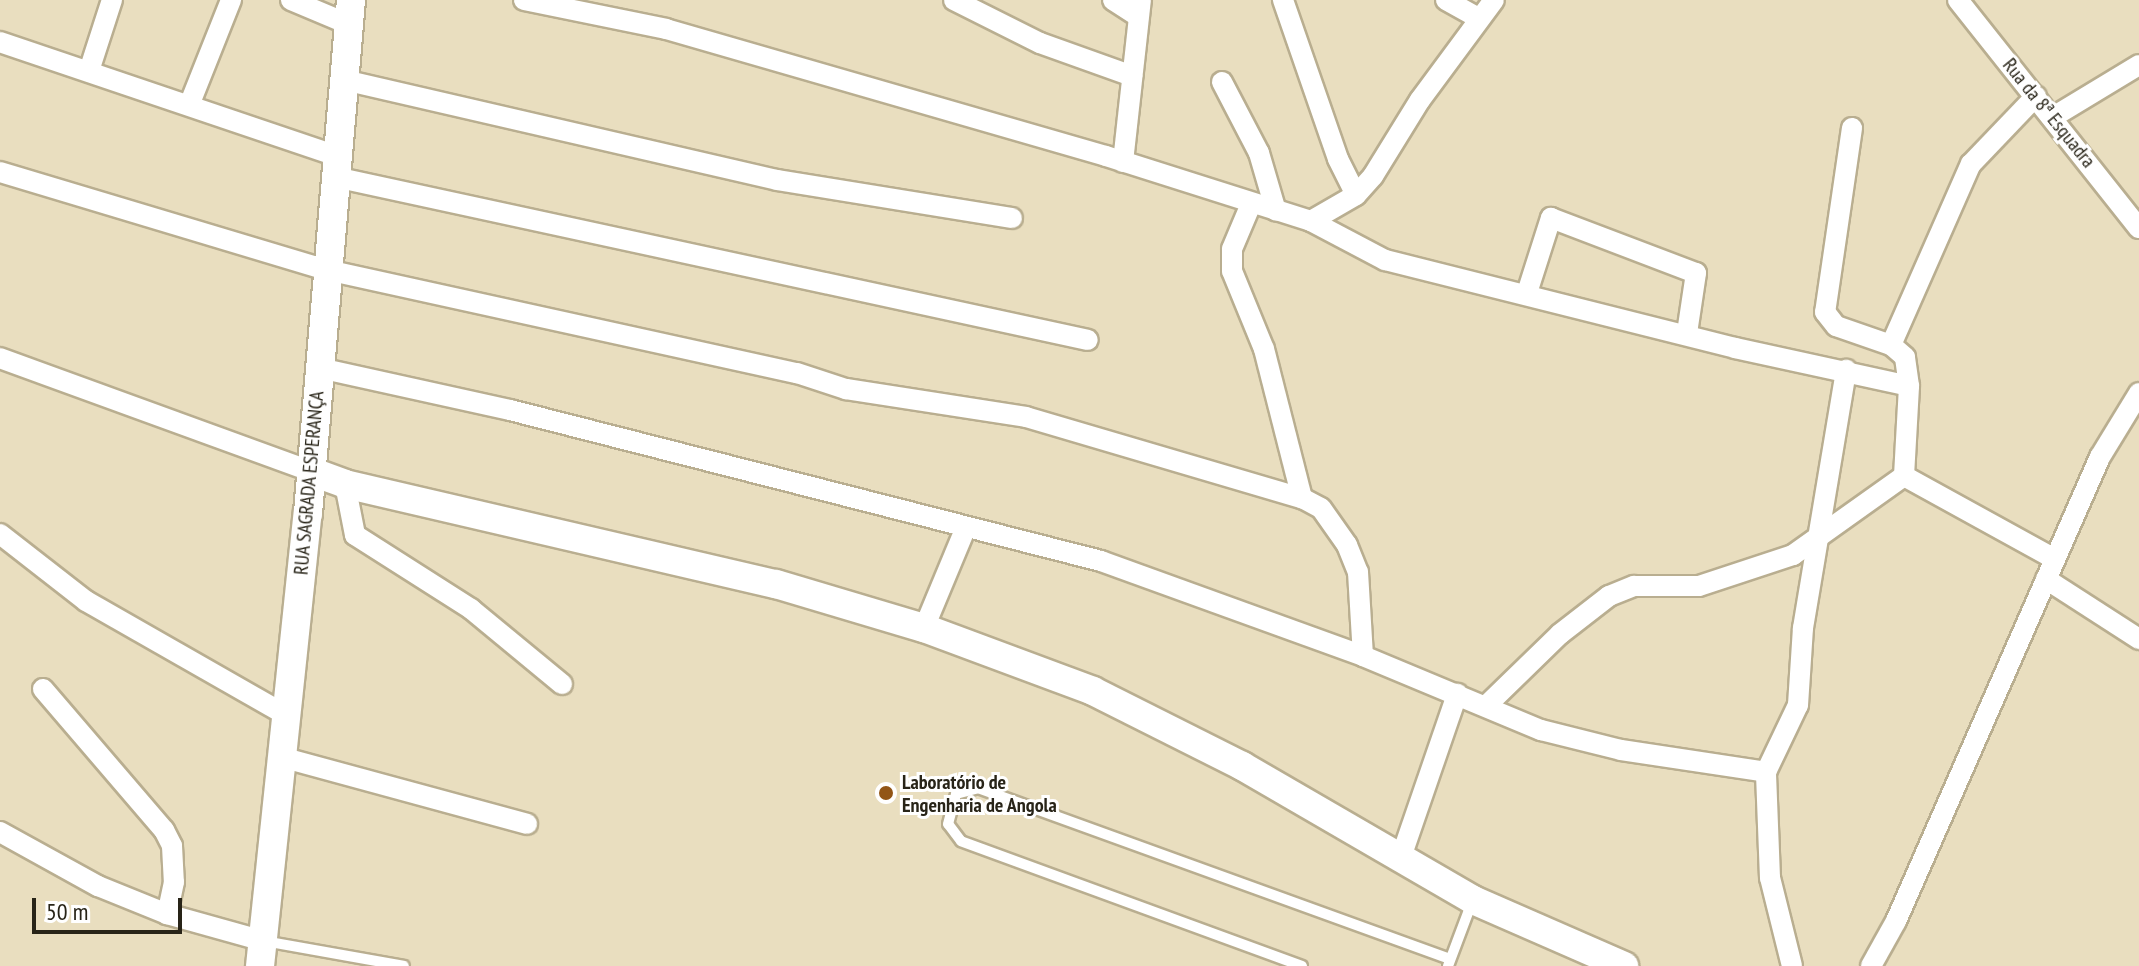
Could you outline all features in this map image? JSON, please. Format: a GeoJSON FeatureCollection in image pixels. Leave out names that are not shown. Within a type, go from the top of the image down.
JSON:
{"type":"FeatureCollection","features":[{"type":"Feature","properties":{"kind":"street"},"geometry":{"type":"LineString","coordinates":[[89,71],[112,0]]}},
{"type":"Feature","properties":{"kind":"street"},"geometry":{"type":"LineString","coordinates":[[190,103],[231,0]]}},
{"type":"Feature","properties":{"kind":"street"},"geometry":{"type":"LineString","coordinates":[[291,0],[350,12]]}},
{"type":"Feature","properties":{"kind":"street"},"geometry":{"type":"LineString","coordinates":[[524,0],[573,4],[1123,162],[1311,221],[1385,260],[1909,386]]}},
{"type":"Feature","properties":{"kind":"street"},"geometry":{"type":"LineString","coordinates":[[954,0],[1040,43],[1132,76]]}},
{"type":"Feature","properties":{"kind":"street"},"geometry":{"type":"LineString","coordinates":[[1113,0],[1140,8],[1123,162]]}},
{"type":"Feature","properties":{"kind":"street"},"geometry":{"type":"LineString","coordinates":[[1283,0],[1338,159],[1356,195]]}},
{"type":"Feature","properties":{"kind":"street"},"geometry":{"type":"LineString","coordinates":[[1311,221],[1356,195],[1486,6],[1446,0]]}},
{"type":"Feature","properties":{"kind":"street","name":"Rua da 8ª Esquadra"},"geometry":{"type":"LineString","coordinates":[[1958,0],[2139,228]]}},
{"type":"Feature","properties":{"kind":"street","name":"RUA SAGRADA ESPERANÇA"},"geometry":{"type":"LineString","coordinates":[[262,954],[310,471],[350,12]]}},
{"type":"Feature","properties":{"kind":"street"},"geometry":{"type":"LineString","coordinates":[[0,42],[190,103],[336,166],[1088,340]]}},
{"type":"Feature","properties":{"kind":"street"},"geometry":{"type":"LineString","coordinates":[[2053,117],[2139,65]]}},
{"type":"Feature","properties":{"kind":"street"},"geometry":{"type":"LineString","coordinates":[[344,80],[777,180],[1012,218]]}},
{"type":"Feature","properties":{"kind":"street"},"geometry":{"type":"LineString","coordinates":[[1222,82],[1259,153],[1276,211]]}},
{"type":"Feature","properties":{"kind":"street"},"geometry":{"type":"LineString","coordinates":[[1891,345],[1971,164],[2036,96]]}},
{"type":"Feature","properties":{"kind":"street"},"geometry":{"type":"LineString","coordinates":[[1852,128],[1825,312],[1836,326],[1891,345],[1905,357],[1909,386],[1904,476]]}},
{"type":"Feature","properties":{"kind":"street"},"geometry":{"type":"LineString","coordinates":[[0,172],[327,270],[797,373],[846,389],[1026,417],[1302,498],[1321,508],[1347,545],[1358,572],[1363,656]]}},
{"type":"Feature","properties":{"kind":"street"},"geometry":{"type":"LineString","coordinates":[[1251,204],[1232,249],[1232,271],[1264,349],[1302,498]]}},
{"type":"Feature","properties":{"kind":"street"},"geometry":{"type":"LineString","coordinates":[[1527,293],[1551,218],[1692,269],[1698,278],[1687,333]]}},
{"type":"Feature","properties":{"kind":"street"},"geometry":{"type":"LineString","coordinates":[[0,358],[345,484],[660,553],[924,628],[1093,691],[1168,726],[1473,900],[1624,966]]}},
{"type":"Feature","properties":{"kind":"street"},"geometry":{"type":"LineString","coordinates":[[319,368],[510,410],[1101,561],[1363,656],[1583,742],[1766,772]]}},
{"type":"Feature","properties":{"kind":"street"},"geometry":{"type":"LineString","coordinates":[[1792,966],[1770,878],[1766,772],[1798,705],[1803,628],[1822,536],[1846,370]]}},
{"type":"Feature","properties":{"kind":"street"},"geometry":{"type":"LineString","coordinates":[[1871,966],[1896,921],[2100,457],[2139,393]]}},
{"type":"Feature","properties":{"kind":"street"},"geometry":{"type":"LineString","coordinates":[[1487,705],[1560,634],[1609,596],[1634,586],[1699,586],[1748,573],[1793,555],[1904,476]]}},
{"type":"Feature","properties":{"kind":"street"},"geometry":{"type":"LineString","coordinates":[[1904,476],[2053,558]]}},
{"type":"Feature","properties":{"kind":"street"},"geometry":{"type":"LineString","coordinates":[[345,484],[355,535],[471,609],[562,684]]}},
{"type":"Feature","properties":{"kind":"street"},"geometry":{"type":"LineString","coordinates":[[924,628],[966,527]]}},
{"type":"Feature","properties":{"kind":"street"},"geometry":{"type":"LineString","coordinates":[[0,534],[86,601],[284,714]]}},
{"type":"Feature","properties":{"kind":"street"},"geometry":{"type":"LineString","coordinates":[[2046,579],[2139,639]]}},
{"type":"Feature","properties":{"kind":"street"},"geometry":{"type":"LineString","coordinates":[[43,689],[164,830],[172,846],[174,882],[167,914]]}},
{"type":"Feature","properties":{"kind":"street"},"geometry":{"type":"LineString","coordinates":[[1400,860],[1457,694]]}},
{"type":"Feature","properties":{"kind":"street"},"geometry":{"type":"LineString","coordinates":[[281,757],[527,824]]}},
{"type":"Feature","properties":{"kind":"street"},"geometry":{"type":"LineString","coordinates":[[0,832],[98,886],[262,954]]}},
{"type":"Feature","properties":{"kind":"lane"},"geometry":{"type":"LineString","coordinates":[[1302,966],[961,841],[948,824],[956,794],[978,788],[1449,963],[1473,900]]}},
{"type":"Feature","properties":{"kind":"lane"},"geometry":{"type":"LineString","coordinates":[[262,954],[404,966]]}},
{"type":"Feature","properties":{"kind":"place","name":"Laboratório de Engenharia de Angola"},"geometry":{"type":"Point","coordinates":[886,793]}}]}
